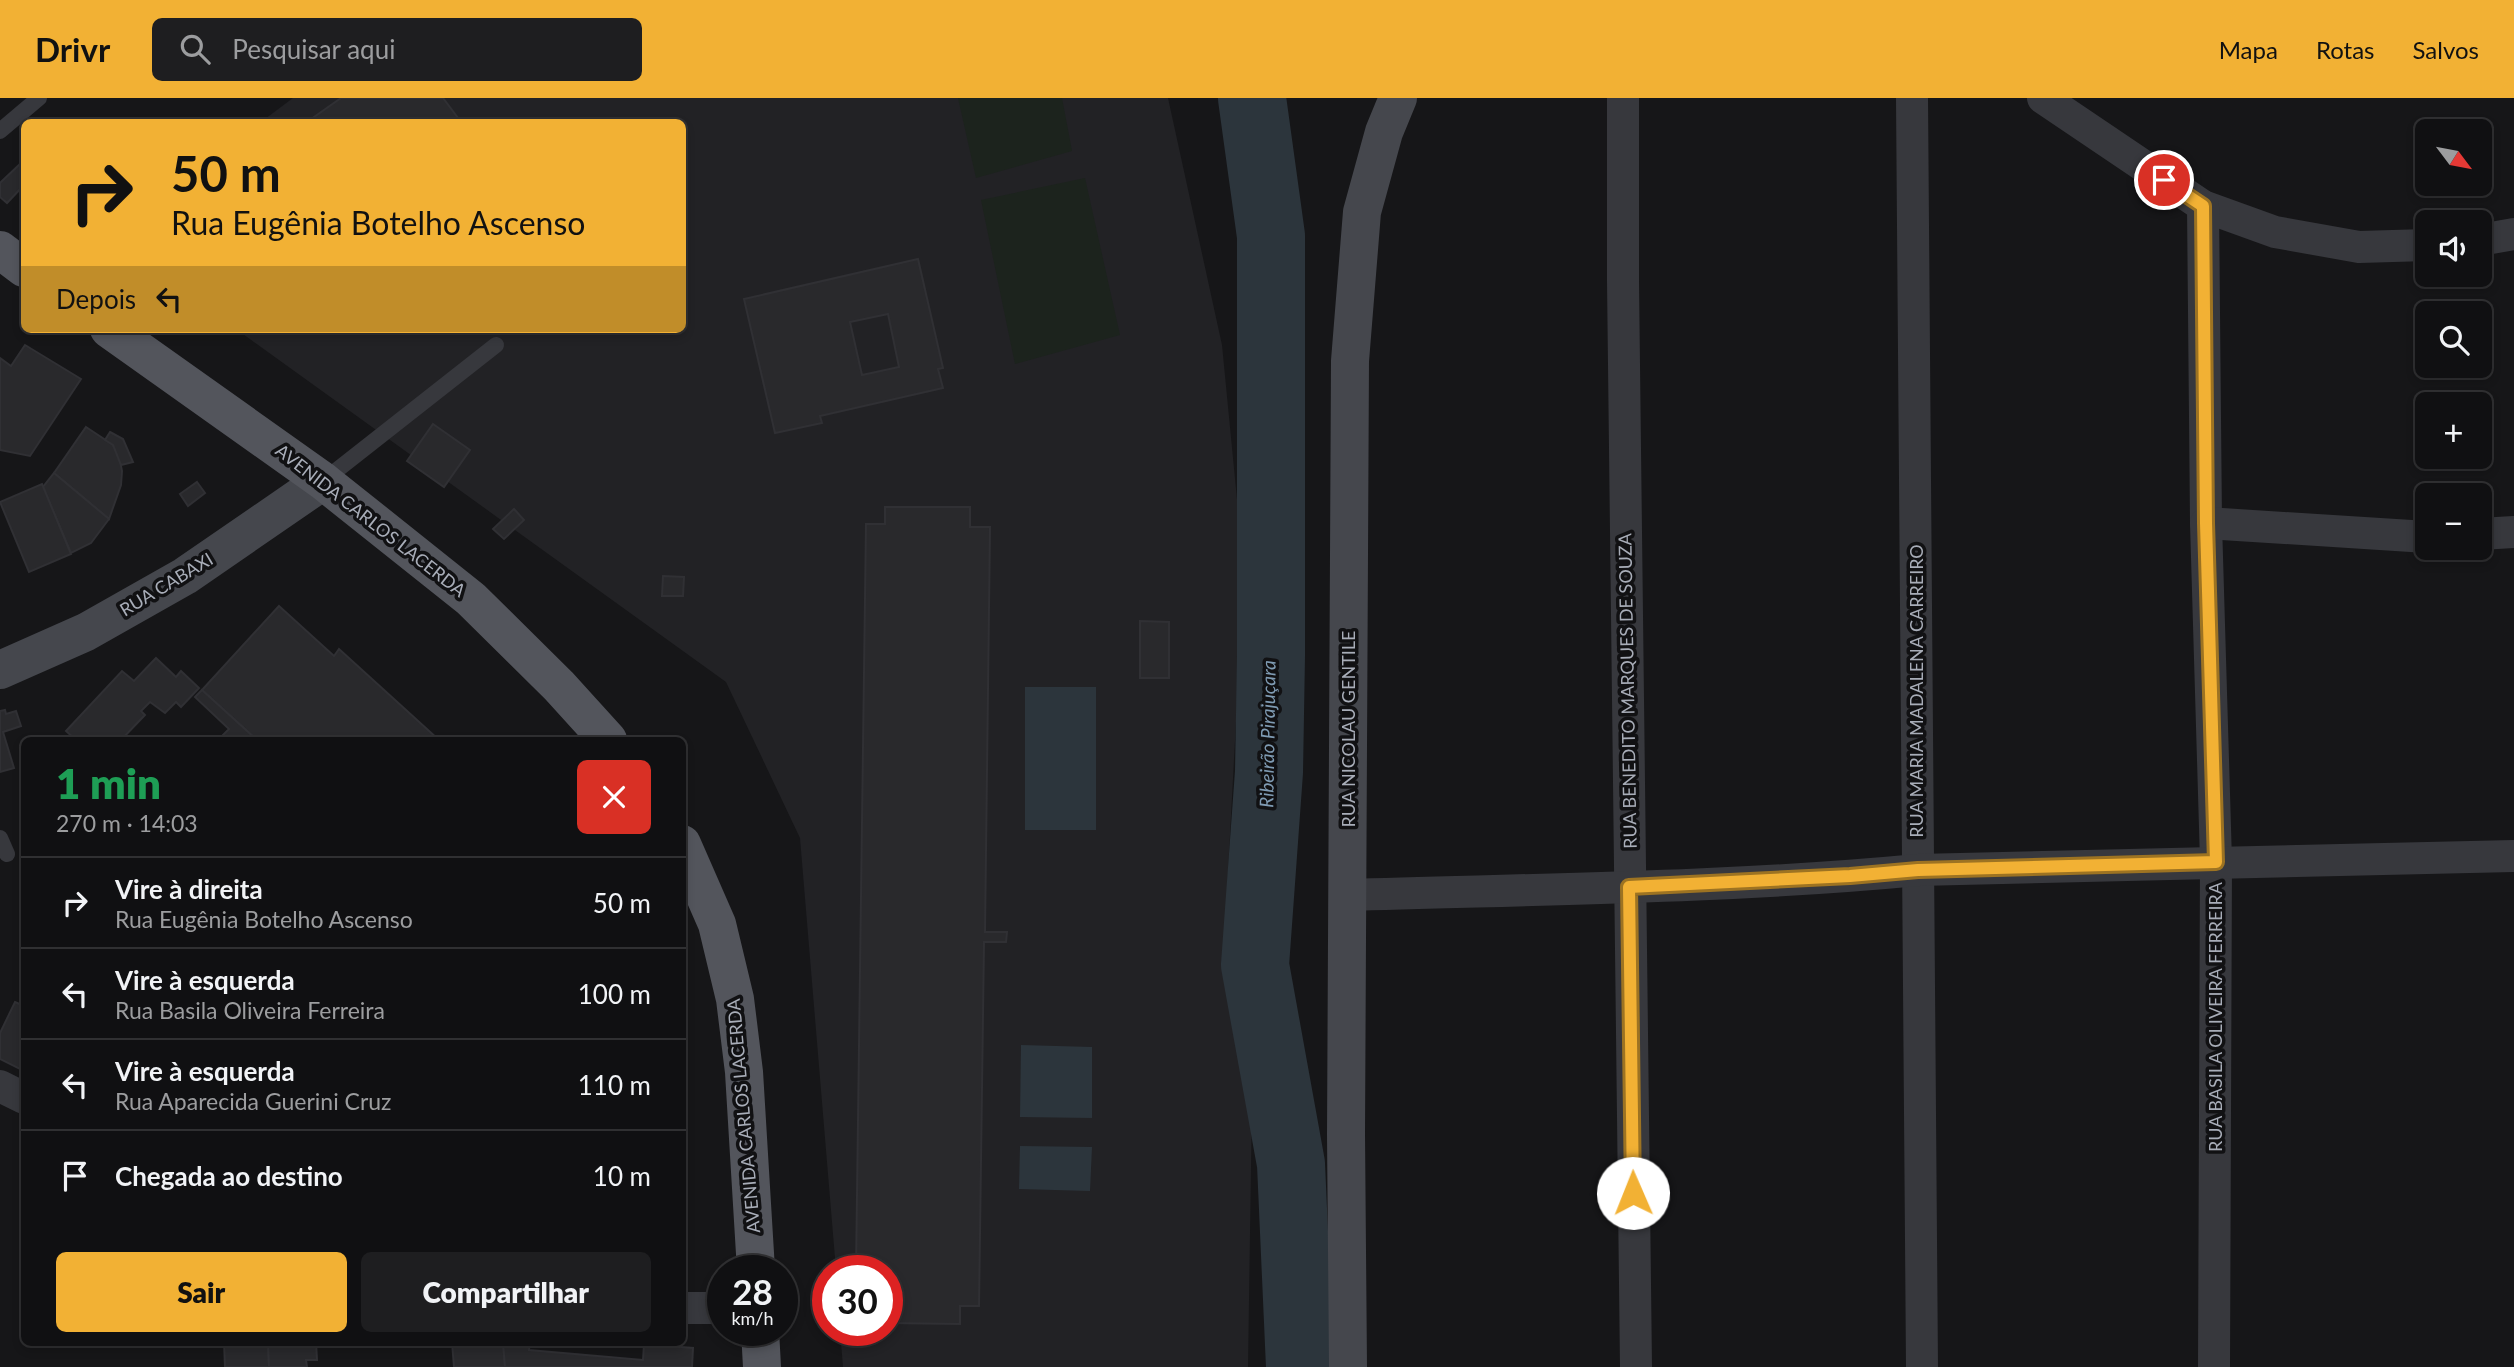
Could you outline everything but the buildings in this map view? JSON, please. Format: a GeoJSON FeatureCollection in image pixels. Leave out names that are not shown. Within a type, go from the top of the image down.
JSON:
{"type":"FeatureCollection","features":[{"type":"Feature","properties":{"kind":"main road"},"geometry":{"type":"LineString","coordinates":[[0,250],[21,266]]}},
{"type":"Feature","properties":{"kind":"main road","name":"AVENIDA CARLOS LACERDA"},"geometry":{"type":"LineString","coordinates":[[115,333],[323,481],[471,598],[605,737]]}},
{"type":"Feature","properties":{"kind":"main road","name":"AVENIDA CARLOS LACERDA"},"geometry":{"type":"LineString","coordinates":[[686,853],[717,923],[735,999],[744,1072],[755,1255]]}},
{"type":"Feature","properties":{"kind":"main road"},"geometry":{"type":"LineString","coordinates":[[761,1346],[762,1367]]}},
{"type":"Feature","properties":{"kind":"street","name":"RUA NICOLAU GENTILE"},"geometry":{"type":"LineString","coordinates":[[1348,1367],[1350,361],[1362,212],[1384,132],[1398,98]]}},
{"type":"Feature","properties":{"kind":"street","name":"RUA BENEDITO MARQUES DE SOUZA"},"geometry":{"type":"LineString","coordinates":[[1623,98],[1636,1367]]}},
{"type":"Feature","properties":{"kind":"street","name":"RUA MARIA MADALENA CARREIRO"},"geometry":{"type":"LineString","coordinates":[[1912,98],[1922,1367]]}},
{"type":"Feature","properties":{"kind":"street"},"geometry":{"type":"LineString","coordinates":[[2057,102],[2203,206],[2275,232],[2359,247],[2415,245]]}},
{"type":"Feature","properties":{"kind":"street","name":"RUA BASILA OLIVEIRA FERREIRA"},"geometry":{"type":"LineString","coordinates":[[2203,206],[2206,523],[2216,862],[2214,1367]]}},
{"type":"Feature","properties":{"kind":"street"},"geometry":{"type":"LineString","coordinates":[[2492,238],[2514,234]]}},
{"type":"Feature","properties":{"kind":"street","name":"RUA CABAXI"},"geometry":{"type":"LineString","coordinates":[[0,670],[86,632],[185,576],[323,481]]}},
{"type":"Feature","properties":{"kind":"street"},"geometry":{"type":"LineString","coordinates":[[2206,523],[2415,536]]}},
{"type":"Feature","properties":{"kind":"street"},"geometry":{"type":"LineString","coordinates":[[2492,533],[2514,532]]}},
{"type":"Feature","properties":{"kind":"street"},"geometry":{"type":"LineString","coordinates":[[1347,895],[1629,887],[1918,870],[2514,856]]}},
{"type":"Feature","properties":{"kind":"street"},"geometry":{"type":"LineString","coordinates":[[0,1086],[21,1096]]}},
{"type":"Feature","properties":{"kind":"street"},"geometry":{"type":"LineString","coordinates":[[686,1307],[707,1308]]}},
{"type":"Feature","properties":{"kind":"lane"},"geometry":{"type":"LineString","coordinates":[[0,131],[38,98]]}},
{"type":"Feature","properties":{"kind":"lane"},"geometry":{"type":"LineString","coordinates":[[323,481],[496,345]]}},
{"type":"Feature","properties":{"kind":"lane"},"geometry":{"type":"LineString","coordinates":[[0,838],[7,855]]}},
{"type":"Feature","properties":{"kind":"shaded area"},"geometry":{"type":"Polygon","coordinates":[[[293,98],[1168,98],[1222,345],[1244,571],[1223,967],[1252,1102],[1248,1367],[843,1367],[841,1346],[903,1346],[903,1255],[835,1255],[800,838],[726,682],[242,333],[686,333],[686,119],[265,119],[293,98]]]}},
{"type":"Feature","properties":{"kind":"shaded area"},"geometry":{"type":"Polygon","coordinates":[[[958,98],[1062,98],[1072,151],[976,178],[958,98]]]}},
{"type":"Feature","properties":{"kind":"shaded area"},"geometry":{"type":"Polygon","coordinates":[[[1085,178],[1120,335],[1015,364],[981,200],[1085,178]]]}},
{"type":"Feature","properties":{"kind":"shaded area"},"geometry":{"type":"Polygon","coordinates":[[[1025,687],[1096,687],[1096,830],[1025,830],[1025,687]]]}},
{"type":"Feature","properties":{"kind":"shaded area"},"geometry":{"type":"Polygon","coordinates":[[[1021,1045],[1092,1047],[1092,1118],[1020,1117],[1021,1045]]]}},
{"type":"Feature","properties":{"kind":"shaded area"},"geometry":{"type":"Polygon","coordinates":[[[1020,1146],[1092,1147],[1090,1191],[1019,1189],[1020,1146]]]}},
{"type":"Feature","properties":{"kind":"waterway","name":"Ribeirão Pirajuçara"},"geometry":{"type":"LineString","coordinates":[[1252,98],[1271,236],[1269,772],[1255,965],[1291,1164],[1300,1367]]}},
{"type":"Feature","properties":{"kind":"route"},"geometry":{"type":"LineString","coordinates":[[1633,1193],[1629,887],[1918,870],[2216,862],[2206,523],[2203,206],[2164,180]]}}]}
